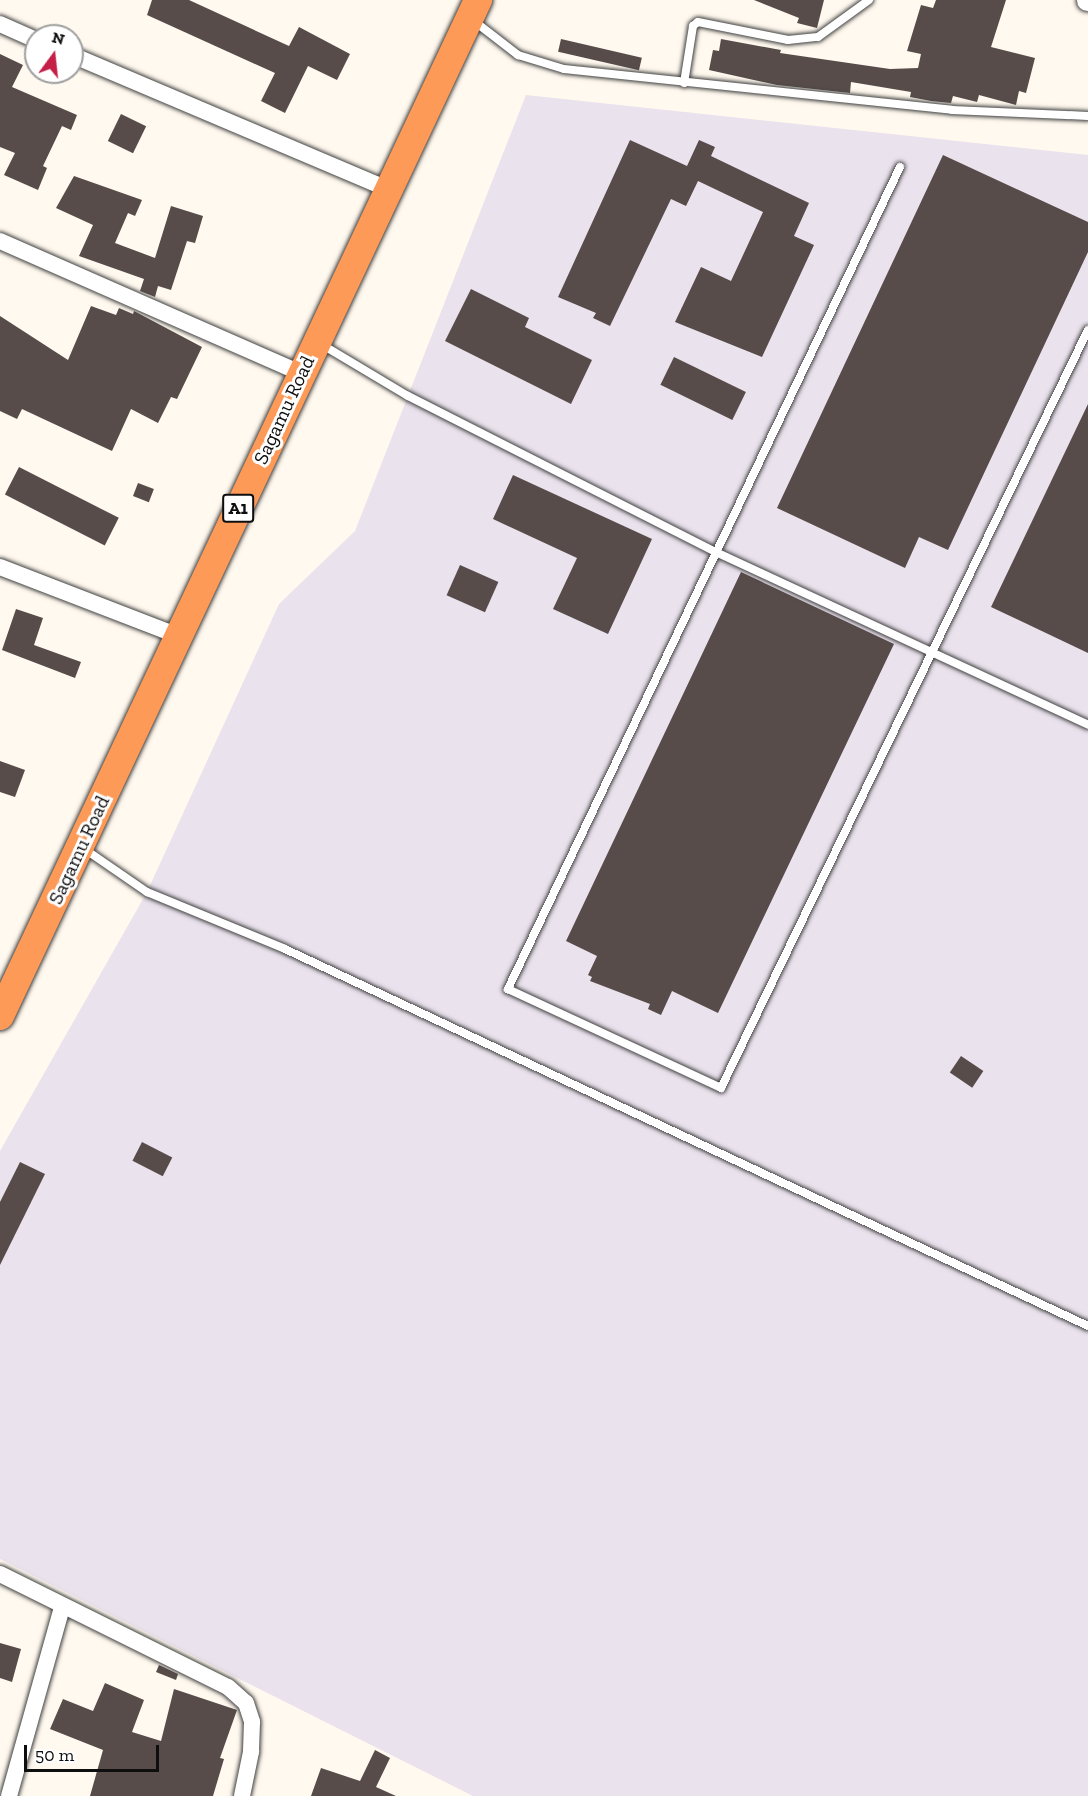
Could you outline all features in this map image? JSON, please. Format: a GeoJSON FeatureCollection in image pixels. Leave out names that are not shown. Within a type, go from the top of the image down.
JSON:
{"type":"FeatureCollection","features":[{"type":"Feature","properties":{"kind":"highway","name":"Sagamu Road"},"geometry":{"type":"LineString","coordinates":[[0,1016],[9,976],[81,846],[473,8]]}},
{"type":"Feature","properties":{"kind":"street"},"geometry":{"type":"LineString","coordinates":[[0,24],[24,34]]}},
{"type":"Feature","properties":{"kind":"street"},"geometry":{"type":"LineString","coordinates":[[84,60],[387,189]]}},
{"type":"Feature","properties":{"kind":"street"},"geometry":{"type":"LineString","coordinates":[[0,241],[301,373]]}},
{"type":"Feature","properties":{"kind":"street"},"geometry":{"type":"LineString","coordinates":[[0,567],[179,636]]}},
{"type":"Feature","properties":{"kind":"street"},"geometry":{"type":"LineString","coordinates":[[0,1574],[62,1608],[228,1687],[246,1703],[252,1722],[251,1752],[242,1796]]}},
{"type":"Feature","properties":{"kind":"street"},"geometry":{"type":"LineString","coordinates":[[9,1796],[62,1608]]}},
{"type":"Feature","properties":{"kind":"lane"},"geometry":{"type":"LineString","coordinates":[[684,83],[693,26],[698,22],[788,40],[818,37],[869,0]]}},
{"type":"Feature","properties":{"kind":"lane"},"geometry":{"type":"LineString","coordinates":[[473,8],[518,55],[564,69],[952,110],[1088,116]]}},
{"type":"Feature","properties":{"kind":"lane"},"geometry":{"type":"LineString","coordinates":[[900,167],[718,553],[508,989],[721,1088],[933,655],[1088,330]]}},
{"type":"Feature","properties":{"kind":"lane"},"geometry":{"type":"LineString","coordinates":[[316,340],[408,396],[718,553],[933,655],[1088,725]]}},
{"type":"Feature","properties":{"kind":"lane"},"geometry":{"type":"LineString","coordinates":[[81,846],[147,892],[285,949],[1088,1326]]}},
{"type":"Feature","properties":{"kind":"shaded area"},"geometry":{"type":"Polygon","coordinates":[[[526,95],[1088,155],[1088,1796],[473,1796],[0,1559],[0,1151],[147,892],[279,604],[355,531],[526,95]]]}},
{"type":"Feature","properties":{"kind":"building"},"geometry":{"type":"Polygon","coordinates":[[[152,0],[189,0],[289,46],[299,27],[350,54],[337,80],[308,66],[285,113],[261,101],[275,73],[147,15],[152,0]]]}},
{"type":"Feature","properties":{"kind":"building"},"geometry":{"type":"Polygon","coordinates":[[[754,0],[824,0],[817,28],[797,23],[799,18],[754,0]]]}},
{"type":"Feature","properties":{"kind":"building"},"geometry":{"type":"Polygon","coordinates":[[[936,0],[1006,0],[991,47],[1035,58],[1026,93],[1019,91],[1016,105],[979,95],[977,102],[953,96],[951,103],[931,101],[910,97],[911,92],[851,82],[850,93],[777,85],[709,70],[713,50],[719,51],[721,39],[781,50],[780,53],[890,69],[918,68],[921,54],[907,51],[921,5],[933,8],[936,0]]]}},
{"type":"Feature","properties":{"kind":"building"},"geometry":{"type":"Polygon","coordinates":[[[561,39],[642,58],[639,70],[558,52],[561,39]]]}},
{"type":"Feature","properties":{"kind":"building"},"geometry":{"type":"Polygon","coordinates":[[[0,54],[23,65],[12,87],[77,115],[71,130],[62,126],[43,166],[47,168],[38,190],[4,175],[15,153],[0,147],[0,54]]]}},
{"type":"Feature","properties":{"kind":"building"},"geometry":{"type":"Polygon","coordinates":[[[121,114],[146,126],[133,153],[108,141],[121,114]]]}},
{"type":"Feature","properties":{"kind":"building"},"geometry":{"type":"Polygon","coordinates":[[[630,140],[687,166],[699,140],[715,147],[711,156],[809,203],[794,236],[814,245],[762,357],[675,322],[701,267],[731,281],[763,212],[698,181],[686,206],[671,199],[610,326],[593,318],[596,313],[558,297],[630,140]]]}},
{"type":"Feature","properties":{"kind":"building"},"geometry":{"type":"Polygon","coordinates":[[[943,155],[1088,222],[1088,252],[948,550],[919,537],[905,568],[777,508],[943,155]]]}},
{"type":"Feature","properties":{"kind":"building"},"geometry":{"type":"Polygon","coordinates":[[[74,176],[142,200],[135,216],[128,213],[115,243],[155,258],[171,206],[203,216],[195,243],[187,241],[171,290],[158,286],[155,297],[140,291],[144,279],[79,256],[93,225],[56,208],[74,176]]]}},
{"type":"Feature","properties":{"kind":"building"},"geometry":{"type":"Polygon","coordinates":[[[471,289],[529,318],[525,327],[592,360],[571,404],[445,341],[471,289]]]}},
{"type":"Feature","properties":{"kind":"building"},"geometry":{"type":"Polygon","coordinates":[[[91,306],[116,315],[119,308],[133,314],[134,311],[202,347],[177,399],[171,397],[158,423],[131,409],[112,451],[22,409],[17,419],[0,411],[0,316],[68,360],[91,306]]]}},
{"type":"Feature","properties":{"kind":"building"},"geometry":{"type":"Polygon","coordinates":[[[674,357],[746,392],[732,420],[660,385],[674,357]]]}},
{"type":"Feature","properties":{"kind":"building"},"geometry":{"type":"Polygon","coordinates":[[[1088,404],[1088,653],[991,607],[1088,404]]]}},
{"type":"Feature","properties":{"kind":"building"},"geometry":{"type":"Polygon","coordinates":[[[19,467],[119,518],[105,545],[5,495],[19,467]]]}},
{"type":"Feature","properties":{"kind":"building"},"geometry":{"type":"Polygon","coordinates":[[[513,475],[652,539],[608,634],[553,609],[577,558],[493,519],[513,475]]]}},
{"type":"Feature","properties":{"kind":"building"},"geometry":{"type":"Polygon","coordinates":[[[138,483],[154,489],[149,502],[133,496],[138,483]]]}},
{"type":"Feature","properties":{"kind":"building"},"geometry":{"type":"Polygon","coordinates":[[[460,565],[498,582],[485,612],[447,595],[460,565]]]}},
{"type":"Feature","properties":{"kind":"building"},"geometry":{"type":"Polygon","coordinates":[[[741,572],[894,644],[718,1013],[672,991],[661,1015],[648,1009],[650,1004],[590,981],[592,977],[588,975],[597,956],[566,941],[741,572]]]}},
{"type":"Feature","properties":{"kind":"building"},"geometry":{"type":"Polygon","coordinates":[[[16,609],[43,618],[34,645],[81,662],[75,678],[2,650],[16,609]]]}},
{"type":"Feature","properties":{"kind":"building"},"geometry":{"type":"Polygon","coordinates":[[[0,761],[25,770],[15,797],[0,792],[0,761]]]}},
{"type":"Feature","properties":{"kind":"building"},"geometry":{"type":"Polygon","coordinates":[[[961,1056],[983,1071],[972,1088],[950,1073],[961,1056]]]}},
{"type":"Feature","properties":{"kind":"building"},"geometry":{"type":"Polygon","coordinates":[[[142,1142],[172,1157],[163,1176],[132,1161],[142,1142]]]}},
{"type":"Feature","properties":{"kind":"building"},"geometry":{"type":"Polygon","coordinates":[[[20,1162],[45,1174],[0,1265],[0,1202],[20,1162]]]}},
{"type":"Feature","properties":{"kind":"building"},"geometry":{"type":"Polygon","coordinates":[[[0,1643],[21,1649],[12,1682],[0,1678],[0,1643]]]}},
{"type":"Feature","properties":{"kind":"building"},"geometry":{"type":"Polygon","coordinates":[[[159,1665],[178,1674],[176,1680],[156,1672],[159,1665]]]}},
{"type":"Feature","properties":{"kind":"building"},"geometry":{"type":"Polygon","coordinates":[[[105,1683],[144,1700],[132,1732],[161,1741],[174,1689],[237,1710],[220,1758],[224,1759],[213,1796],[90,1796],[103,1750],[50,1729],[63,1699],[93,1711],[105,1683]]]}},
{"type":"Feature","properties":{"kind":"building"},"geometry":{"type":"Polygon","coordinates":[[[375,1750],[390,1758],[376,1787],[396,1796],[311,1796],[321,1768],[360,1781],[375,1750]]]}}]}
